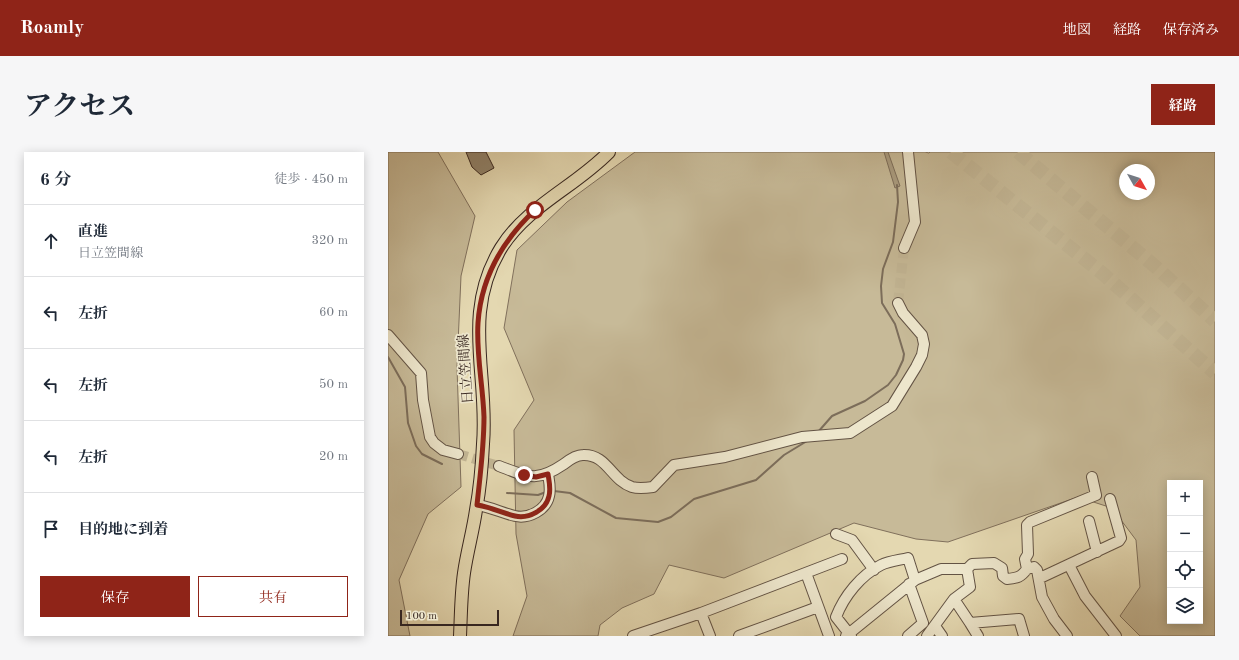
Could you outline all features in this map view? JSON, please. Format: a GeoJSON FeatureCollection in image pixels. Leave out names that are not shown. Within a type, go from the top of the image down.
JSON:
{"type":"FeatureCollection","features":[{"type":"Feature","properties":{"kind":"main road","name":"日立笠間線"},"geometry":{"type":"LineString","coordinates":[[460,636],[464,572],[477,505],[484,441],[478,324],[480,307],[488,276],[502,247],[524,220],[557,193],[596,165],[609,152]]}},
{"type":"Feature","properties":{"kind":"street"},"geometry":{"type":"LineString","coordinates":[[904,248],[915,222],[908,152]]}},
{"type":"Feature","properties":{"kind":"street"},"geometry":{"type":"LineString","coordinates":[[499,466],[524,475],[536,477],[548,474],[571,458],[582,455],[593,456],[605,462],[614,474],[632,487],[653,487],[674,465],[726,457],[802,437],[850,433],[892,406],[922,355],[924,344],[922,335],[903,313],[898,303]]}},
{"type":"Feature","properties":{"kind":"street"},"geometry":{"type":"LineString","coordinates":[[388,335],[421,373],[423,400],[430,437],[434,443],[443,450],[458,454]]}},
{"type":"Feature","properties":{"kind":"street"},"geometry":{"type":"LineString","coordinates":[[477,505],[487,506],[516,516],[526,516],[535,513],[542,508],[549,497],[548,474]]}},
{"type":"Feature","properties":{"kind":"street"},"geometry":{"type":"LineString","coordinates":[[1027,569],[1025,559],[1028,554],[1027,525],[1030,522],[1096,494],[1092,477]]}},
{"type":"Feature","properties":{"kind":"street"},"geometry":{"type":"LineString","coordinates":[[1040,578],[1097,552],[1121,538],[1110,499]]}},
{"type":"Feature","properties":{"kind":"street"},"geometry":{"type":"LineString","coordinates":[[1089,521],[1097,552]]}},
{"type":"Feature","properties":{"kind":"street"},"geometry":{"type":"LineString","coordinates":[[836,534],[852,540],[874,570]]}},
{"type":"Feature","properties":{"kind":"street"},"geometry":{"type":"LineString","coordinates":[[908,636],[923,623],[912,582],[908,558],[881,565],[860,580],[838,611],[836,617],[849,636],[912,582],[941,569],[967,569],[972,564],[994,563],[1002,568],[1003,576],[1007,579],[1018,578],[1022,576],[1027,569],[1034,568],[1040,578],[1039,585],[1042,597],[1054,619],[1067,636]]}},
{"type":"Feature","properties":{"kind":"street"},"geometry":{"type":"LineString","coordinates":[[634,636],[702,613],[842,559]]}},
{"type":"Feature","properties":{"kind":"street"},"geometry":{"type":"LineString","coordinates":[[1069,565],[1084,596],[1116,636]]}},
{"type":"Feature","properties":{"kind":"street"},"geometry":{"type":"LineString","coordinates":[[927,636],[954,599],[970,587],[967,569]]}},
{"type":"Feature","properties":{"kind":"street"},"geometry":{"type":"LineString","coordinates":[[806,573],[829,636]]}},
{"type":"Feature","properties":{"kind":"street"},"geometry":{"type":"LineString","coordinates":[[954,599],[978,636]]}},
{"type":"Feature","properties":{"kind":"street"},"geometry":{"type":"LineString","coordinates":[[739,636],[818,607]]}},
{"type":"Feature","properties":{"kind":"street"},"geometry":{"type":"LineString","coordinates":[[702,613],[710,636]]}},
{"type":"Feature","properties":{"kind":"street"},"geometry":{"type":"LineString","coordinates":[[970,623],[1019,619],[1024,636]]}},
{"type":"Feature","properties":{"kind":"street"},"geometry":{"type":"LineString","coordinates":[[935,626],[942,636]]}},
{"type":"Feature","properties":{"kind":"shaded area"},"geometry":{"type":"Polygon","coordinates":[[[388,152],[438,152],[475,216],[461,276],[457,367],[461,487],[428,514],[399,580],[410,636],[388,636],[388,152]]]}},
{"type":"Feature","properties":{"kind":"shaded area"},"geometry":{"type":"Polygon","coordinates":[[[635,152],[1215,152],[1215,636],[1140,636],[1120,616],[1140,587],[1136,540],[1112,508],[1078,497],[948,542],[916,539],[854,523],[724,578],[669,565],[654,594],[622,608],[600,625],[598,636],[513,636],[527,596],[516,534],[514,430],[534,400],[504,328],[517,250],[567,202],[635,152]]]}},
{"type":"Feature","properties":{"kind":"shaded area"},"geometry":{"type":"Polygon","coordinates":[[[884,152],[888,152],[900,186],[895,188],[884,152]]]}},
{"type":"Feature","properties":{"kind":"building"},"geometry":{"type":"Polygon","coordinates":[[[466,152],[486,152],[494,168],[481,175],[472,167],[466,152]]]}},
{"type":"Feature","properties":{"kind":"waterway"},"geometry":{"type":"LineString","coordinates":[[818,432],[832,416],[865,401],[888,385],[896,375],[903,360],[904,354],[895,324],[882,303],[881,286],[883,269],[893,242],[898,202],[897,185]]}},
{"type":"Feature","properties":{"kind":"waterway"},"geometry":{"type":"LineString","coordinates":[[388,357],[405,387],[408,423],[416,446],[422,454],[442,464]]}},
{"type":"Feature","properties":{"kind":"waterway"},"geometry":{"type":"LineString","coordinates":[[554,491],[570,493],[616,518],[658,522],[671,517],[694,499],[756,480],[784,455],[807,441]]}},
{"type":"Feature","properties":{"kind":"waterway"},"geometry":{"type":"LineString","coordinates":[[507,493],[538,495],[546,492]]}},
{"type":"Feature","properties":{"kind":"tunnel"},"geometry":{"type":"LineString","coordinates":[[951,152],[1102,273],[1215,373]]}},
{"type":"Feature","properties":{"kind":"tunnel"},"geometry":{"type":"LineString","coordinates":[[1018,152],[1157,268],[1215,321]]}},
{"type":"Feature","properties":{"kind":"tunnel"},"geometry":{"type":"LineString","coordinates":[[898,303],[904,248]]}},
{"type":"Feature","properties":{"kind":"tunnel"},"geometry":{"type":"LineString","coordinates":[[458,454],[499,466]]}},
{"type":"Feature","properties":{"kind":"route"},"geometry":{"type":"LineString","coordinates":[[524,475],[536,477],[548,474],[550,487],[549,497],[542,508],[535,513],[526,516],[516,516],[487,506],[477,505],[484,441],[482,381],[478,345],[480,307],[488,276],[502,247],[514,231],[535,210]]}}]}
